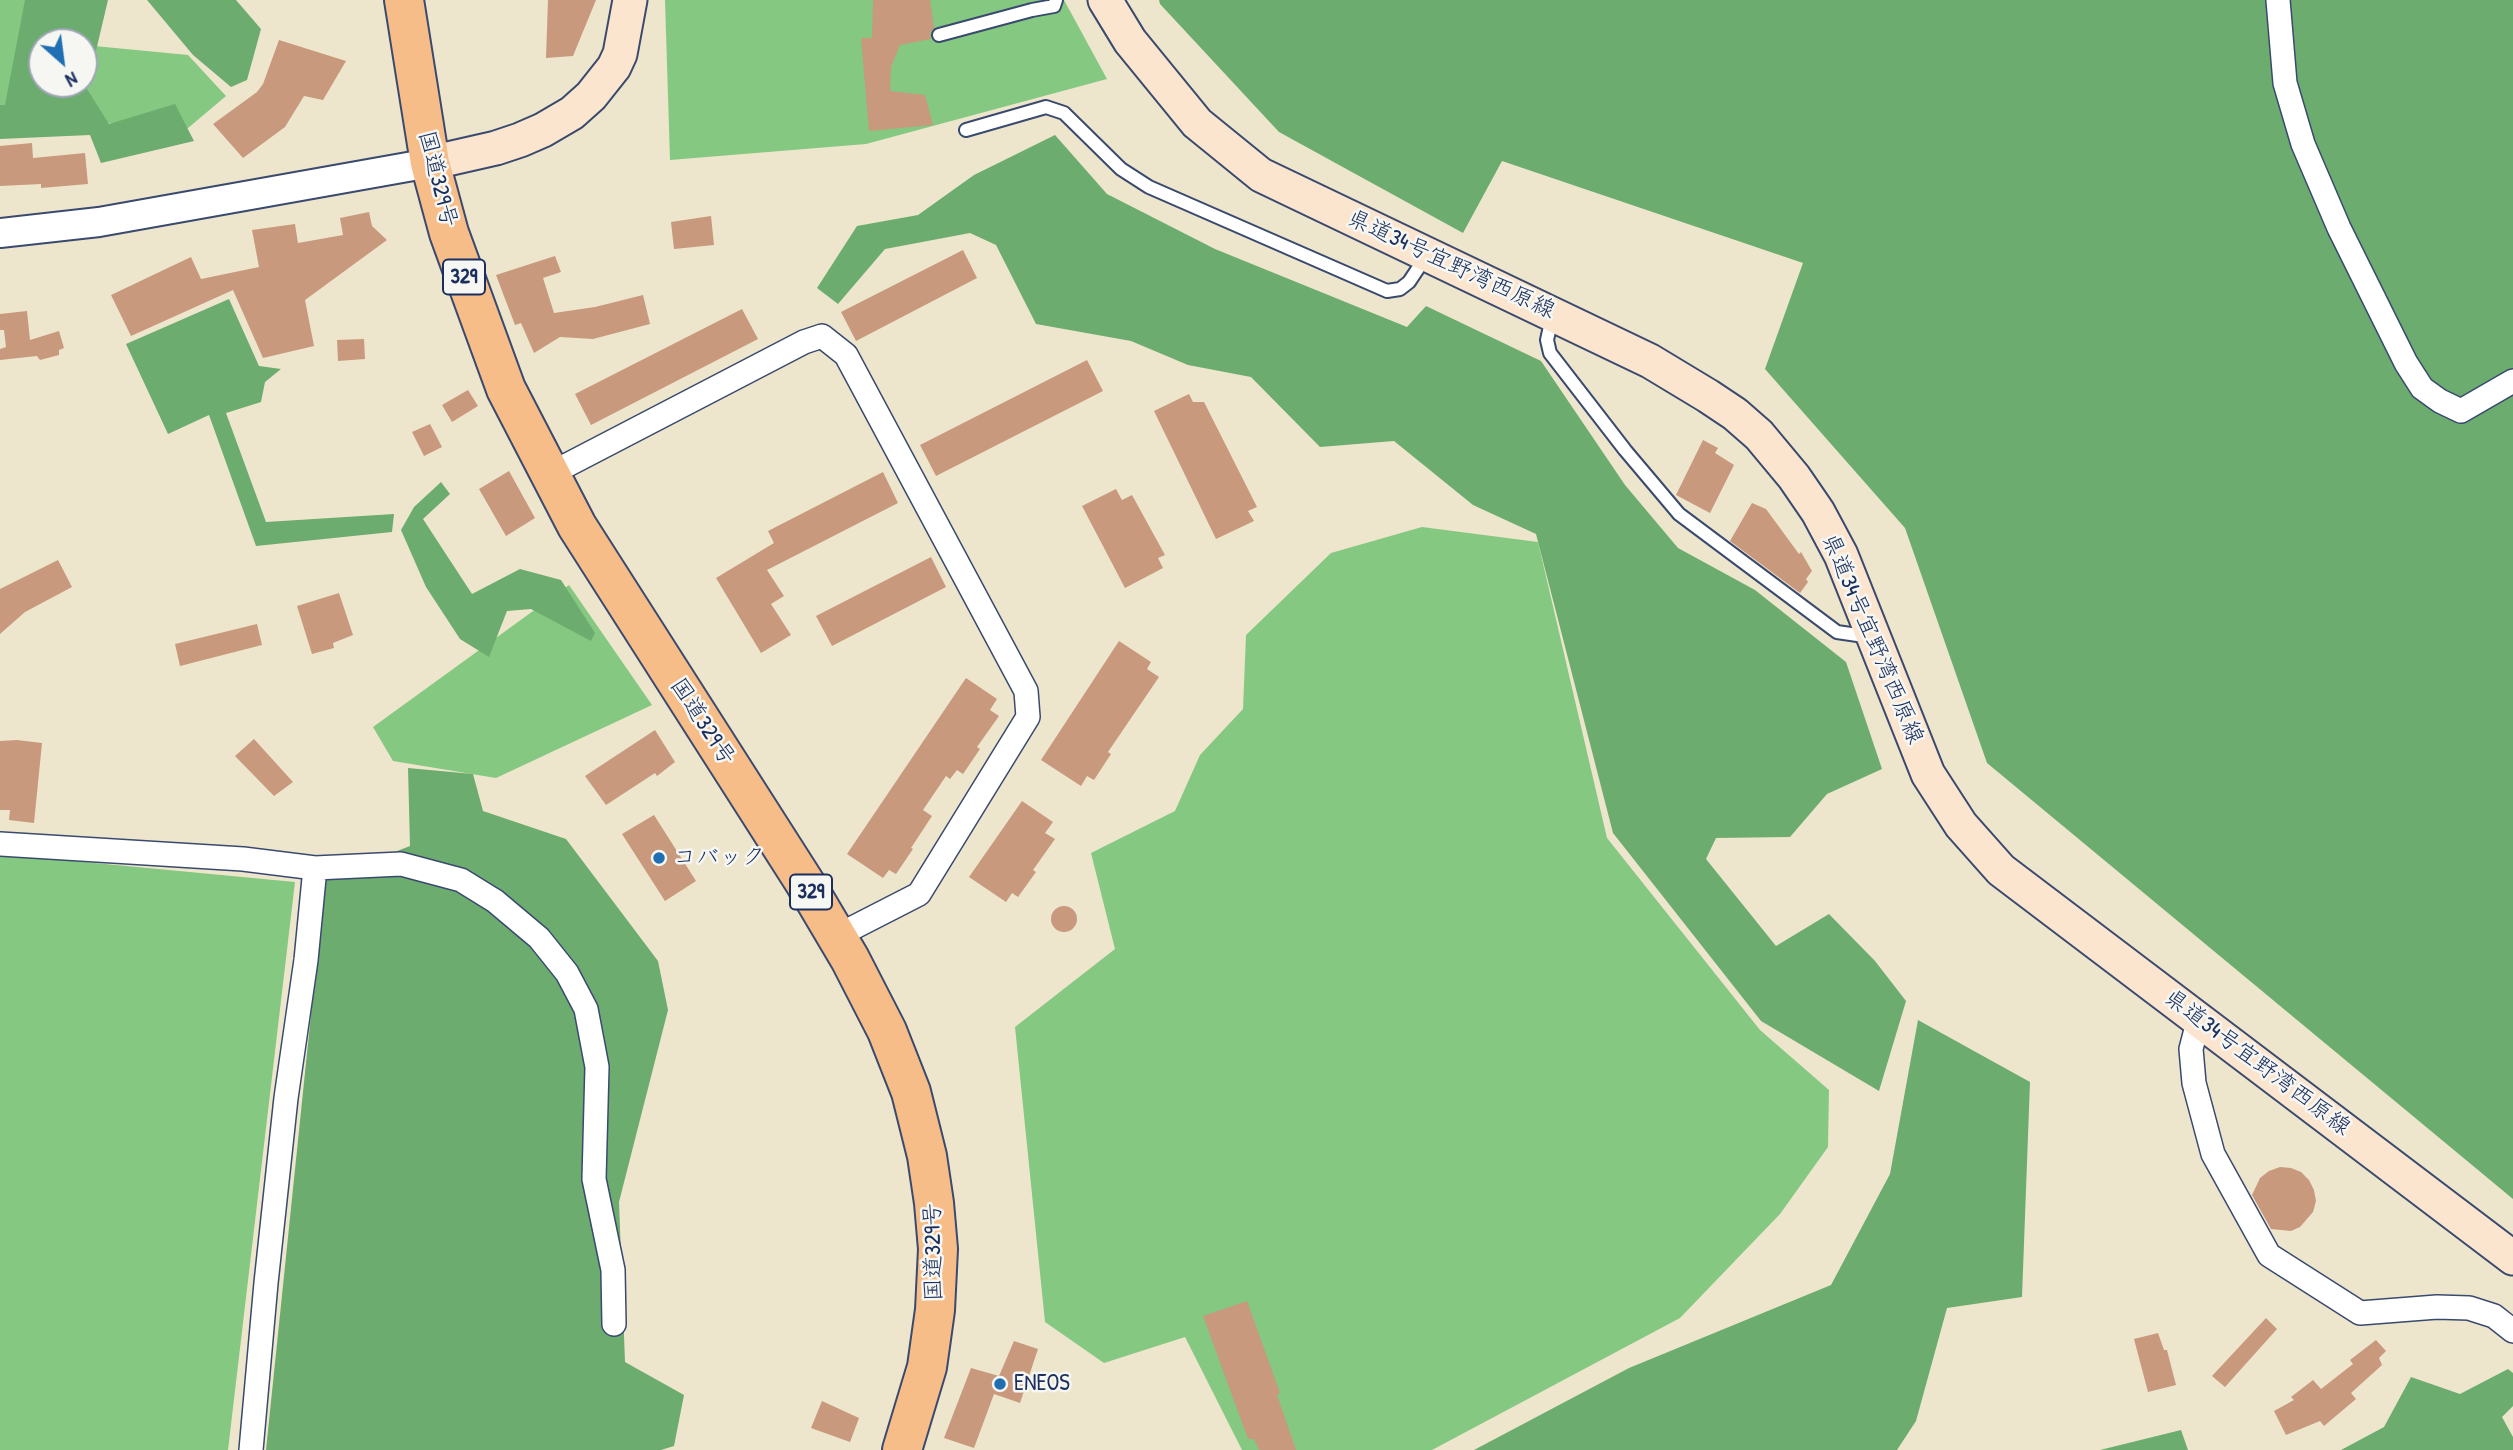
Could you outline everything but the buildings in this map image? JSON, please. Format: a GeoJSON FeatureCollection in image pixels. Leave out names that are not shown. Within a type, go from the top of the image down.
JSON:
{"type":"FeatureCollection","features":[{"type":"Feature","properties":{"kind":"highway","name":"国道329号"},"geometry":{"type":"LineString","coordinates":[[404,0],[430,163],[449,233],[506,389],[577,526],[837,936],[887,1031],[911,1092],[927,1156],[938,1249],[935,1310],[927,1367],[902,1450]]}},
{"type":"Feature","properties":{"kind":"main road"},"geometry":{"type":"LineString","coordinates":[[430,163],[520,140],[572,113],[591,96],[614,67],[620,54],[630,0]]}},
{"type":"Feature","properties":{"kind":"main road","name":"県道34号宜野湾西原線"},"geometry":{"type":"LineString","coordinates":[[1105,0],[1130,41],[1196,123],[1261,175],[1650,361],[1708,396],[1759,435],[1794,477],[1818,512],[1841,555],[1928,774],[1961,825],[2001,870],[2513,1258]]}},
{"type":"Feature","properties":{"kind":"street"},"geometry":{"type":"LineString","coordinates":[[2278,0],[2284,83],[2303,144],[2339,228],[2406,363],[2422,388],[2461,411],[2513,380]]}},
{"type":"Feature","properties":{"kind":"street"},"geometry":{"type":"LineString","coordinates":[[0,233],[99,222],[430,163]]}},
{"type":"Feature","properties":{"kind":"street"},"geometry":{"type":"LineString","coordinates":[[550,474],[804,342],[822,336],[846,355],[1026,691],[1028,717],[919,894],[837,936]]}},
{"type":"Feature","properties":{"kind":"street"},"geometry":{"type":"LineString","coordinates":[[0,844],[243,859],[315,868],[401,864],[461,880],[495,901],[539,937],[567,973],[586,1009],[597,1067],[594,1179],[613,1270],[614,1324]]}},
{"type":"Feature","properties":{"kind":"street"},"geometry":{"type":"LineString","coordinates":[[251,1450],[267,1270],[315,868]]}},
{"type":"Feature","properties":{"kind":"street"},"geometry":{"type":"LineString","coordinates":[[2199,1018],[2191,1049],[2194,1083],[2213,1154],[2269,1255],[2360,1313],[2437,1307],[2469,1308],[2494,1316],[2513,1331]]}},
{"type":"Feature","properties":{"kind":"lane"},"geometry":{"type":"LineString","coordinates":[[939,36],[1054,6],[1056,0]]}},
{"type":"Feature","properties":{"kind":"lane"},"geometry":{"type":"LineString","coordinates":[[966,130],[1046,107],[1064,113],[1121,169],[1149,187],[1387,291],[1400,289],[1409,282],[1427,254]]}},
{"type":"Feature","properties":{"kind":"lane"},"geometry":{"type":"LineString","coordinates":[[1552,313],[1547,340],[1550,353],[1625,450],[1679,513],[1837,632],[1872,637]]}},
{"type":"Feature","properties":{"kind":"green space"},"geometry":{"type":"Polygon","coordinates":[[[0,0],[29,0],[38,28],[28,28],[28,98],[98,98],[98,46],[188,55],[226,96],[181,134],[0,107],[0,0]]]}},
{"type":"Feature","properties":{"kind":"green space"},"geometry":{"type":"Polygon","coordinates":[[[25,0],[108,0],[98,42],[98,28],[28,28],[28,98],[93,98],[109,124],[175,104],[194,141],[101,163],[90,135],[0,139],[0,105],[5,105],[25,0]]]}},
{"type":"Feature","properties":{"kind":"green space"},"geometry":{"type":"Polygon","coordinates":[[[147,0],[236,0],[261,29],[247,80],[231,87],[193,55],[147,0]]]}},
{"type":"Feature","properties":{"kind":"green space"},"geometry":{"type":"Polygon","coordinates":[[[665,0],[1064,0],[1107,79],[866,144],[670,160],[665,0]]]}},
{"type":"Feature","properties":{"kind":"green space"},"geometry":{"type":"Polygon","coordinates":[[[1159,0],[2513,0],[2513,1199],[1987,763],[1905,528],[1765,369],[1803,263],[1502,161],[1463,233],[1279,132],[1159,0]]]}},
{"type":"Feature","properties":{"kind":"green space"},"geometry":{"type":"Polygon","coordinates":[[[1055,135],[1107,194],[1215,249],[1407,327],[1426,306],[1541,361],[1625,485],[1678,548],[1755,590],[1846,662],[1882,769],[1827,794],[1790,837],[1716,838],[1706,859],[1776,946],[1829,914],[1875,961],[1906,1001],[1879,1091],[1761,1021],[1613,833],[1536,534],[1473,505],[1394,441],[1320,447],[1251,377],[1188,365],[1131,341],[1036,324],[996,245],[970,233],[885,249],[838,304],[817,288],[857,226],[918,215],[974,175],[1055,135]]]}},
{"type":"Feature","properties":{"kind":"green space"},"geometry":{"type":"Polygon","coordinates":[[[229,299],[259,366],[281,369],[265,382],[261,402],[226,413],[266,522],[394,514],[392,532],[256,546],[209,415],[168,434],[126,344],[229,299]]]}},
{"type":"Feature","properties":{"kind":"green space"},"geometry":{"type":"Polygon","coordinates":[[[441,482],[450,494],[423,519],[472,594],[520,569],[561,580],[595,633],[591,641],[531,609],[507,611],[489,657],[460,639],[426,587],[401,530],[414,507],[441,482]]]}},
{"type":"Feature","properties":{"kind":"green space"},"geometry":{"type":"Polygon","coordinates":[[[1422,527],[1538,542],[1607,838],[1760,1030],[1829,1090],[1828,1147],[1780,1214],[1680,1318],[1432,1450],[1242,1450],[1185,1337],[1104,1363],[1045,1322],[1015,1027],[1115,949],[1091,853],[1175,811],[1200,755],[1243,709],[1246,635],[1331,553],[1422,527]]]}},
{"type":"Feature","properties":{"kind":"green space"},"geometry":{"type":"Polygon","coordinates":[[[569,585],[652,705],[496,778],[393,761],[373,727],[569,585]]]}},
{"type":"Feature","properties":{"kind":"green space"},"geometry":{"type":"Polygon","coordinates":[[[408,768],[473,774],[483,811],[566,839],[658,961],[668,1010],[619,1202],[625,1362],[684,1395],[674,1446],[661,1450],[266,1450],[325,879],[410,846],[408,768]]]}},
{"type":"Feature","properties":{"kind":"green space"},"geometry":{"type":"Polygon","coordinates":[[[0,854],[295,882],[228,1450],[0,1450],[0,854]]]}},
{"type":"Feature","properties":{"kind":"green space"},"geometry":{"type":"Polygon","coordinates":[[[1918,1020],[2030,1082],[2022,1297],[1947,1308],[1916,1421],[1897,1450],[1474,1450],[1629,1368],[1831,1285],[1890,1174],[1918,1020]]]}},
{"type":"Feature","properties":{"kind":"green space"},"geometry":{"type":"Polygon","coordinates":[[[2508,1369],[2513,1373],[2513,1406],[2502,1417],[2513,1437],[2513,1450],[2341,1450],[2384,1427],[2411,1377],[2460,1394],[2508,1369]]]}},
{"type":"Feature","properties":{"kind":"green space"},"geometry":{"type":"Polygon","coordinates":[[[2181,1430],[2188,1450],[2100,1450],[2181,1430]]]}},
{"type":"Feature","properties":{"kind":"place","name":"コバック"},"geometry":{"type":"Point","coordinates":[659,858]}},
{"type":"Feature","properties":{"kind":"place","name":"ENEOS"},"geometry":{"type":"Point","coordinates":[1000,1384]}}]}
